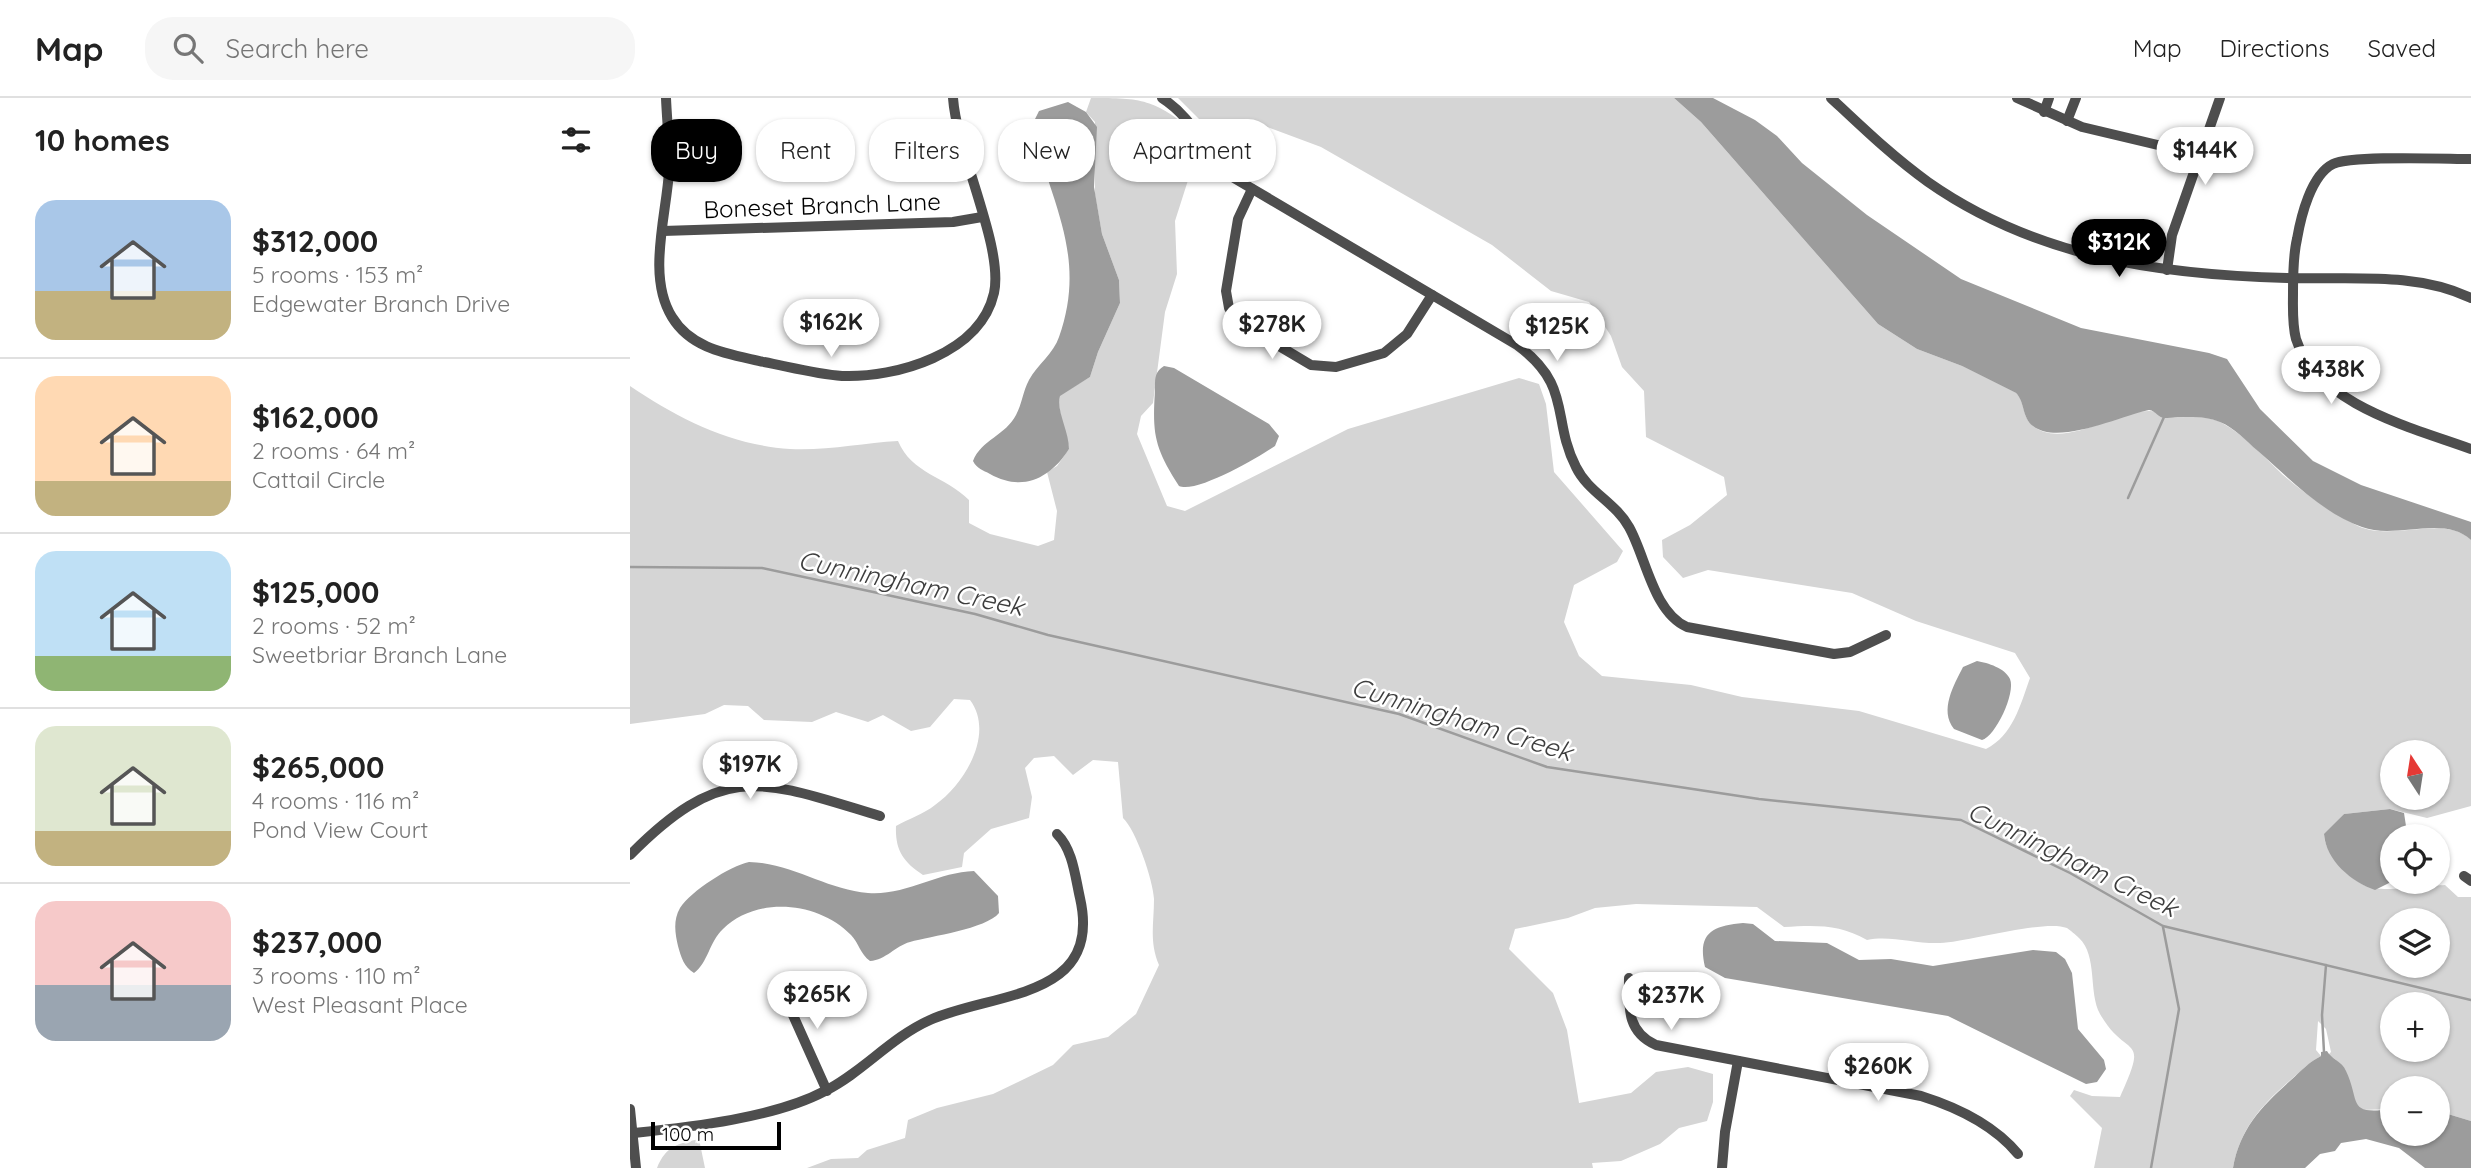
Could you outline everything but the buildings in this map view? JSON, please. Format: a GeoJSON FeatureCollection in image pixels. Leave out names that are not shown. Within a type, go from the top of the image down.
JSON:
{"type":"FeatureCollection","features":[{"type":"Feature","properties":{"kind":"street"},"geometry":{"type":"LineString","coordinates":[[666,98],[669,170],[661,290],[672,318],[688,337],[709,349],[823,374],[856,376],[915,364],[956,344],[976,328],[988,311],[996,280],[994,258],[958,135],[953,98]]}},
{"type":"Feature","properties":{"kind":"street"},"geometry":{"type":"LineString","coordinates":[[1161,98],[1191,122],[1224,170],[1252,190],[1517,345],[1540,366],[1556,393],[1576,468],[1629,526],[1664,607],[1674,620],[1687,627],[1834,654],[1850,652],[1886,635]]}},
{"type":"Feature","properties":{"kind":"street"},"geometry":{"type":"LineString","coordinates":[[2017,98],[2044,112],[2107,134],[2200,155]]}},
{"type":"Feature","properties":{"kind":"street"},"geometry":{"type":"LineString","coordinates":[[2044,112],[2049,98]]}},
{"type":"Feature","properties":{"kind":"street"},"geometry":{"type":"LineString","coordinates":[[2067,121],[2076,98]]}},
{"type":"Feature","properties":{"kind":"street"},"geometry":{"type":"LineString","coordinates":[[2167,270],[2172,234],[2220,98]]}},
{"type":"Feature","properties":{"kind":"street"},"geometry":{"type":"LineString","coordinates":[[1833,99],[1911,170],[1993,220],[2065,250],[2119,263],[2167,270],[2293,278],[2402,280],[2442,288],[2471,298]]}},
{"type":"Feature","properties":{"kind":"street"},"geometry":{"type":"LineString","coordinates":[[2471,159],[2350,160],[2329,166],[2319,176],[2298,231],[2293,278],[2294,331],[2301,352],[2314,370],[2339,392],[2366,409],[2471,449]]}},
{"type":"Feature","properties":{"kind":"street"},"geometry":{"type":"LineString","coordinates":[[1252,190],[1238,219],[1226,291],[1229,308],[1242,324],[1311,365],[1336,367],[1384,353],[1407,334],[1432,295]]}},
{"type":"Feature","properties":{"kind":"street","name":"Boneset Branch Lane"},"geometry":{"type":"LineString","coordinates":[[663,231],[953,222],[982,217]]}},
{"type":"Feature","properties":{"kind":"street"},"geometry":{"type":"LineString","coordinates":[[630,855],[696,802],[735,787],[783,787],[880,816]]}},
{"type":"Feature","properties":{"kind":"street"},"geometry":{"type":"LineString","coordinates":[[634,1133],[715,1122],[802,1101],[827,1091],[910,1030],[958,1009],[1041,987],[1067,967],[1082,938],[1084,917],[1068,848],[1057,834]]}},
{"type":"Feature","properties":{"kind":"street"},"geometry":{"type":"LineString","coordinates":[[1629,978],[1629,1012],[1640,1036],[1656,1045],[1937,1101],[2003,1136],[2018,1154]]}},
{"type":"Feature","properties":{"kind":"street"},"geometry":{"type":"LineString","coordinates":[[779,984],[827,1091]]}},
{"type":"Feature","properties":{"kind":"street"},"geometry":{"type":"LineString","coordinates":[[1722,1168],[1725,1132],[1738,1061]]}},
{"type":"Feature","properties":{"kind":"street"},"geometry":{"type":"LineString","coordinates":[[630,1109],[636,1168]]}},
{"type":"Feature","properties":{"kind":"shaded area"},"geometry":{"type":"Polygon","coordinates":[[[1091,98],[1136,100],[1157,107],[1177,119],[1109,119],[1109,182],[1187,182],[1175,221],[1177,274],[1165,312],[1153,403],[1141,416],[1137,434],[1167,506],[1185,511],[1348,429],[1519,378],[1539,384],[1546,404],[1554,472],[1623,551],[1617,562],[1574,585],[1564,622],[1579,656],[1602,676],[1691,685],[1742,697],[1859,711],[1986,749],[2009,728],[2030,678],[2015,653],[1916,621],[1852,593],[1708,570],[1683,578],[1663,557],[1662,540],[1690,525],[1727,495],[1724,477],[1646,437],[1644,391],[1622,367],[1611,336],[1589,302],[1551,291],[1492,245],[1321,147],[1276,130],[1276,119],[1199,119],[1178,98],[1674,98],[1701,122],[1878,324],[1917,349],[1962,366],[2016,393],[2029,421],[2044,432],[2074,432],[2137,412],[2155,412],[2167,418],[2210,419],[2239,434],[2300,489],[2358,526],[2387,531],[2447,529],[2471,540],[2471,806],[2427,818],[2394,810],[2450,810],[2450,740],[2380,740],[2381,810],[2344,814],[2324,835],[2329,850],[2340,866],[2362,884],[2380,888],[2380,894],[2450,894],[2450,890],[2458,897],[2471,897],[2471,1121],[2450,1115],[2450,1076],[2380,1076],[2380,1109],[2361,1110],[2352,1098],[2341,1066],[2336,1059],[2328,1055],[2331,1052],[2326,1029],[2318,1021],[2316,1050],[2321,1056],[2287,1083],[2259,1111],[2240,1142],[2233,1168],[2094,1168],[2102,1128],[2070,1096],[2074,1090],[2092,1096],[2120,1097],[2134,1054],[2100,1014],[2094,995],[2089,954],[2079,938],[2067,928],[2042,926],[1940,943],[1867,940],[1847,931],[1827,927],[1784,927],[1757,907],[1636,904],[1595,908],[1568,918],[1515,929],[1509,949],[1553,993],[1567,1030],[1579,1103],[1631,1093],[1656,1072],[1688,1067],[1713,1074],[1713,1102],[1707,1121],[1679,1128],[1660,1144],[1621,1161],[1592,1163],[1593,1168],[807,1168],[831,1159],[858,1158],[867,1150],[905,1138],[908,1120],[937,1108],[993,1094],[1053,1065],[1073,1045],[1108,1037],[1136,1014],[1159,965],[1153,940],[1154,899],[1151,880],[1138,844],[1123,818],[1118,762],[1093,760],[1073,775],[1054,756],[1034,758],[1025,768],[1032,797],[1029,818],[991,829],[964,853],[962,867],[923,875],[910,865],[899,849],[896,826],[935,805],[957,784],[966,771],[978,742],[979,727],[977,713],[970,700],[954,699],[930,727],[911,731],[883,715],[868,722],[836,712],[812,722],[764,720],[748,706],[724,705],[705,714],[630,724],[630,386],[686,419],[747,442],[790,449],[817,449],[898,441],[904,452],[920,468],[969,500],[969,523],[990,534],[1038,546],[1054,540],[1057,511],[1047,472],[1057,466],[1069,449],[1061,414],[1060,395],[1090,377],[1120,303],[1119,280],[1102,234],[1095,194],[1095,119],[1086,112],[1091,98]]]}},
{"type":"Feature","properties":{"kind":"shaded area"},"geometry":{"type":"Polygon","coordinates":[[[1674,98],[1713,98],[1755,120],[1777,136],[1802,163],[1867,215],[1961,279],[2081,328],[2209,353],[2227,359],[2260,409],[2313,461],[2361,485],[2471,522],[2471,540],[2447,529],[2375,530],[2347,521],[2307,494],[2235,431],[2207,418],[2164,418],[2149,410],[2073,431],[2058,433],[2033,426],[2029,423],[2016,393],[1962,366],[1917,349],[1878,324],[1701,122],[1674,98]]]}},
{"type":"Feature","properties":{"kind":"shaded area"},"geometry":{"type":"Polygon","coordinates":[[[1068,102],[1086,112],[1091,119],[1035,119],[1039,111],[1068,102]]]}},
{"type":"Feature","properties":{"kind":"shaded area"},"geometry":{"type":"Polygon","coordinates":[[[1095,124],[1097,127],[1095,167],[1095,124]]]}},
{"type":"Feature","properties":{"kind":"shaded area"},"geometry":{"type":"Polygon","coordinates":[[[1049,182],[1094,182],[1102,234],[1119,280],[1120,303],[1090,377],[1060,396],[1069,449],[1044,475],[1034,480],[1013,482],[983,470],[973,461],[982,448],[1012,422],[1029,380],[1059,337],[1067,308],[1070,280],[1068,254],[1049,182]]]}},
{"type":"Feature","properties":{"kind":"shaded area"},"geometry":{"type":"Polygon","coordinates":[[[1164,366],[1174,368],[1269,424],[1279,436],[1275,446],[1213,480],[1199,485],[1179,486],[1160,451],[1155,430],[1155,380],[1158,371],[1164,366]]]}},
{"type":"Feature","properties":{"kind":"shaded area"},"geometry":{"type":"Polygon","coordinates":[[[1977,661],[2000,669],[2010,679],[2011,686],[2007,704],[1998,723],[1982,740],[1954,729],[1948,714],[1949,698],[1963,667],[1977,661]]]}},
{"type":"Feature","properties":{"kind":"shaded area"},"geometry":{"type":"Polygon","coordinates":[[[2381,810],[2404,813],[2406,824],[2380,824],[2380,888],[2375,890],[2349,876],[2335,861],[2326,844],[2324,834],[2344,814],[2381,810]]]}},
{"type":"Feature","properties":{"kind":"shaded area"},"geometry":{"type":"Polygon","coordinates":[[[749,862],[765,863],[838,887],[868,893],[895,891],[947,875],[974,871],[998,896],[999,913],[983,923],[910,942],[870,961],[851,935],[822,915],[805,909],[769,907],[737,918],[723,929],[694,973],[683,961],[677,941],[675,931],[680,908],[712,880],[749,862]]]}},
{"type":"Feature","properties":{"kind":"shaded area"},"geometry":{"type":"Polygon","coordinates":[[[1753,924],[1775,941],[1827,943],[1859,960],[1891,959],[1933,966],[2033,950],[2056,952],[2065,959],[2072,973],[2078,1029],[2104,1060],[2106,1069],[2097,1082],[2086,1084],[1948,1016],[1725,978],[1705,967],[1703,946],[1709,933],[1723,926],[1753,924]]]}},
{"type":"Feature","properties":{"kind":"shaded area"},"geometry":{"type":"Polygon","coordinates":[[[2327,1051],[2344,1068],[2357,1104],[2361,1108],[2380,1110],[2380,1143],[2366,1139],[2341,1143],[2335,1151],[2320,1154],[2305,1168],[2233,1168],[2241,1141],[2254,1119],[2280,1090],[2321,1056],[2321,1052],[2327,1051]]]}},
{"type":"Feature","properties":{"kind":"shaded area"},"geometry":{"type":"Polygon","coordinates":[[[2450,1115],[2471,1121],[2471,1168],[2425,1168],[2399,1148],[2392,1146],[2450,1146],[2450,1115]]]}},
{"type":"Feature","properties":{"kind":"shaded area"},"geometry":{"type":"Polygon","coordinates":[[[699,1139],[705,1168],[657,1168],[668,1150],[699,1139]]]}},
{"type":"Feature","properties":{"kind":"waterway"},"geometry":{"type":"LineString","coordinates":[[2128,498],[2164,417]]}},
{"type":"Feature","properties":{"kind":"waterway","name":"Cunningham Creek"},"geometry":{"type":"LineString","coordinates":[[630,567],[762,568],[975,614],[1048,635],[1399,714],[1547,767],[1759,799],[1961,820],[2070,873],[2163,926],[2471,1000]]}},
{"type":"Feature","properties":{"kind":"waterway"},"geometry":{"type":"LineString","coordinates":[[2151,1168],[2179,1009],[2163,927]]}},
{"type":"Feature","properties":{"kind":"waterway"},"geometry":{"type":"LineString","coordinates":[[2324,1052],[2322,1015],[2326,965]]}}]}
